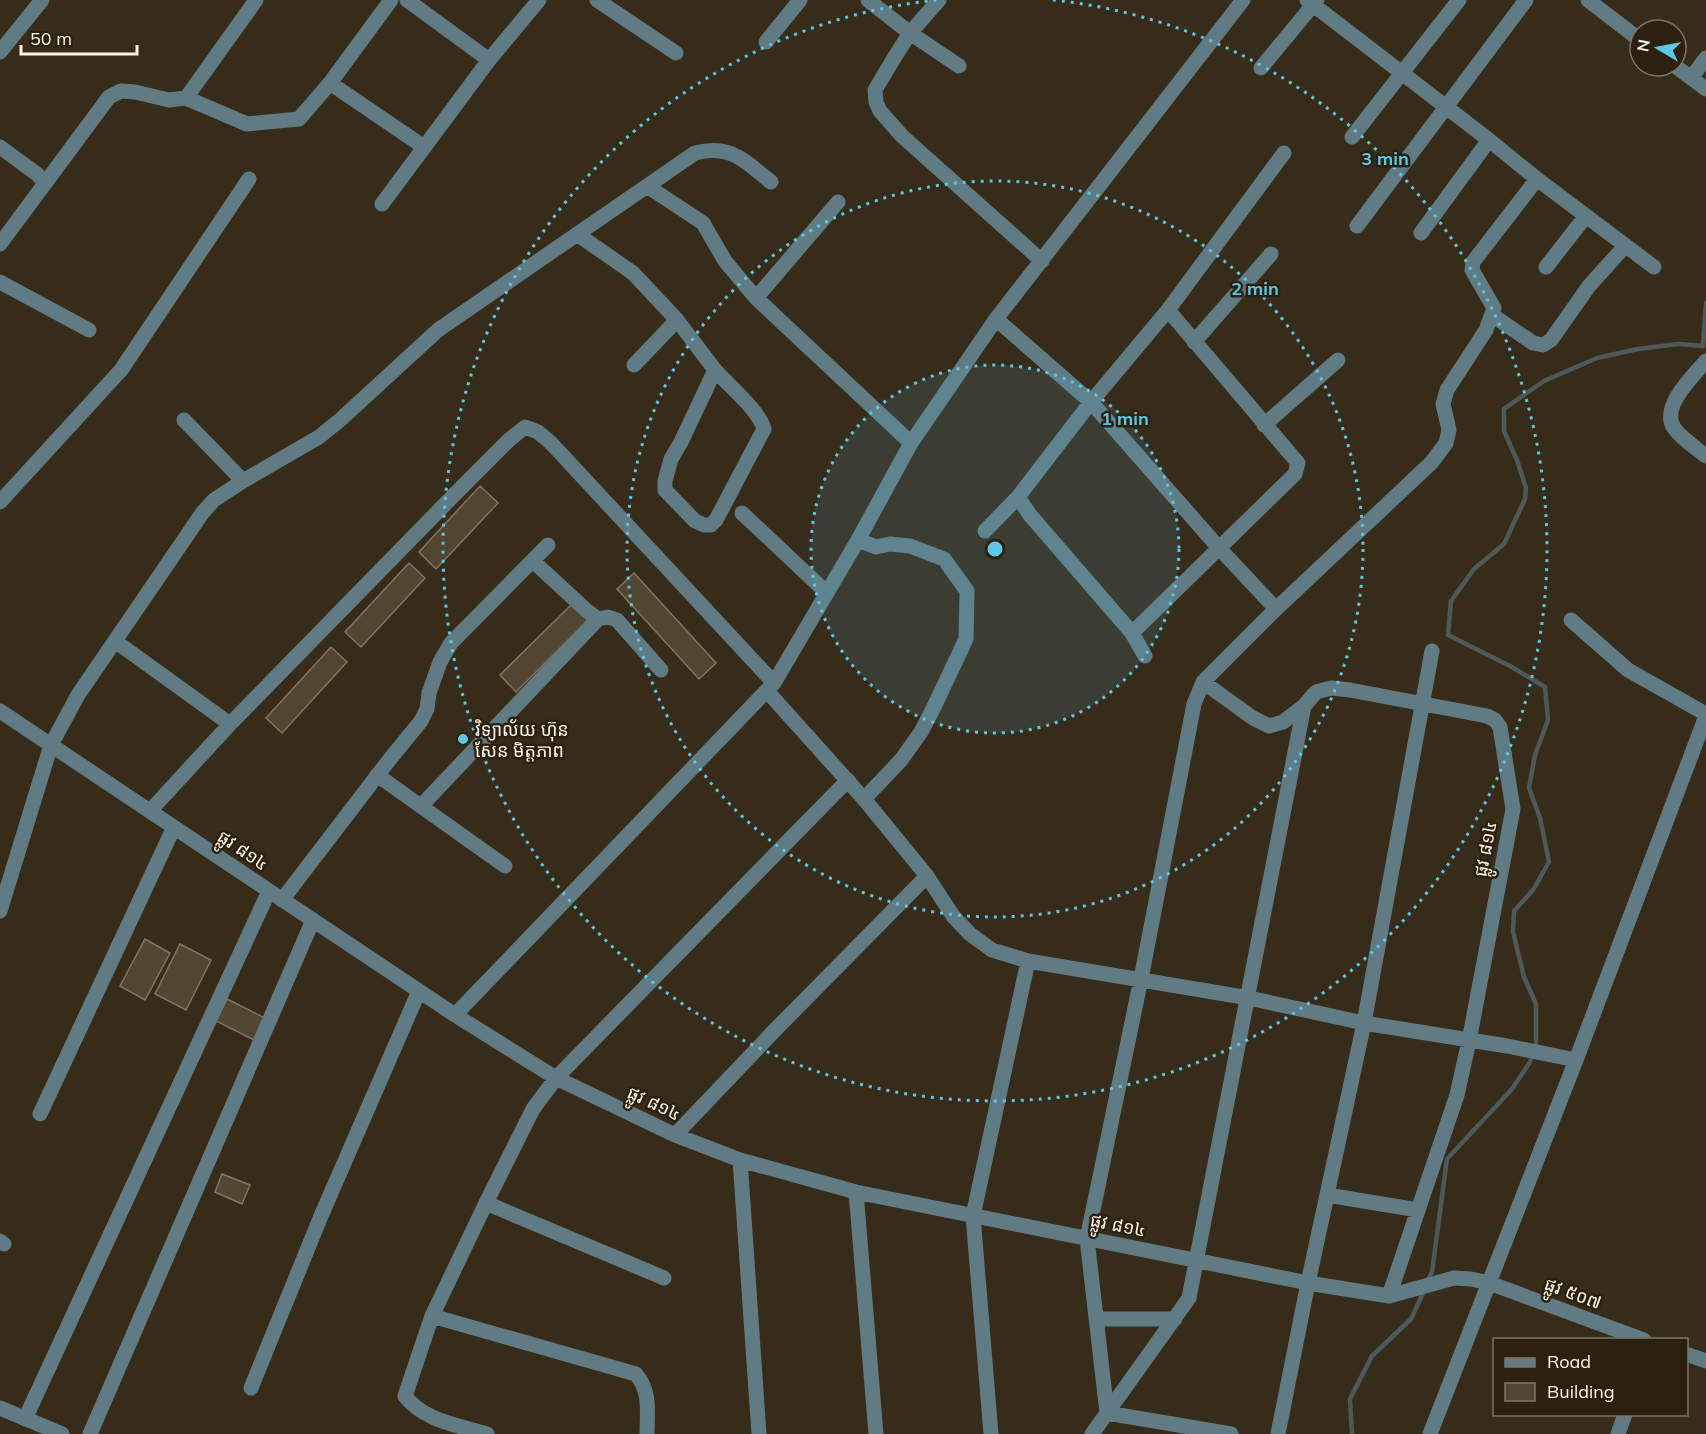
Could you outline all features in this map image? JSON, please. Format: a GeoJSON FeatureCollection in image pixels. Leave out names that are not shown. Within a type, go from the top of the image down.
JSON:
{"type":"FeatureCollection","features":[{"type":"Feature","properties":{"kind":"street"},"geometry":{"type":"LineString","coordinates":[[0,52],[42,0]]}},
{"type":"Feature","properties":{"kind":"street"},"geometry":{"type":"LineString","coordinates":[[186,98],[256,0]]}},
{"type":"Feature","properties":{"kind":"street"},"geometry":{"type":"LineString","coordinates":[[0,244],[109,97],[121,91],[169,100],[186,98],[247,124],[299,119],[330,83],[391,0]]}},
{"type":"Feature","properties":{"kind":"street"},"geometry":{"type":"LineString","coordinates":[[407,0],[489,60]]}},
{"type":"Feature","properties":{"kind":"street"},"geometry":{"type":"LineString","coordinates":[[382,204],[489,60],[539,0]]}},
{"type":"Feature","properties":{"kind":"street"},"geometry":{"type":"LineString","coordinates":[[597,0],[675,53]]}},
{"type":"Feature","properties":{"kind":"street"},"geometry":{"type":"LineString","coordinates":[[766,42],[800,0]]}},
{"type":"Feature","properties":{"kind":"street"},"geometry":{"type":"LineString","coordinates":[[868,0],[910,33],[959,66]]}},
{"type":"Feature","properties":{"kind":"street"},"geometry":{"type":"LineString","coordinates":[[939,0],[910,33],[875,90],[876,102],[880,111],[902,136],[1042,261]]}},
{"type":"Feature","properties":{"kind":"street"},"geometry":{"type":"LineString","coordinates":[[454,1015],[770,687],[858,540],[911,443],[996,319],[1244,0]]}},
{"type":"Feature","properties":{"kind":"street"},"geometry":{"type":"LineString","coordinates":[[1352,137],[1459,0]]}},
{"type":"Feature","properties":{"kind":"street"},"geometry":{"type":"LineString","coordinates":[[1357,226],[1526,0]]}},
{"type":"Feature","properties":{"kind":"street"},"geometry":{"type":"LineString","coordinates":[[1588,0],[1628,31]]}},
{"type":"Feature","properties":{"kind":"street"},"geometry":{"type":"LineString","coordinates":[[1261,68],[1312,2],[1537,179],[1654,267]]}},
{"type":"Feature","properties":{"kind":"street"},"geometry":{"type":"LineString","coordinates":[[1691,78],[1706,58]]}},
{"type":"Feature","properties":{"kind":"street"},"geometry":{"type":"LineString","coordinates":[[1688,76],[1706,89]]}},
{"type":"Feature","properties":{"kind":"street"},"geometry":{"type":"LineString","coordinates":[[330,83],[424,147]]}},
{"type":"Feature","properties":{"kind":"street"},"geometry":{"type":"LineString","coordinates":[[1421,233],[1489,140]]}},
{"type":"Feature","properties":{"kind":"street"},"geometry":{"type":"LineString","coordinates":[[0,147],[37,174],[45,183]]}},
{"type":"Feature","properties":{"kind":"street"},"geometry":{"type":"LineString","coordinates":[[0,911],[51,745],[78,695],[203,512],[214,500],[319,437],[438,330],[695,153],[709,149],[724,150],[736,155],[771,182]]}},
{"type":"Feature","properties":{"kind":"street"},"geometry":{"type":"LineString","coordinates":[[985,531],[1018,497],[1091,402],[1168,310],[1284,153]]}},
{"type":"Feature","properties":{"kind":"street"},"geometry":{"type":"LineString","coordinates":[[0,502],[121,370],[249,179]]}},
{"type":"Feature","properties":{"kind":"street"},"geometry":{"type":"LineString","coordinates":[[1107,1413],[1087,1239],[1141,979],[1194,704],[1203,682],[1276,609],[1432,462],[1446,443],[1449,430],[1443,404],[1447,390],[1486,330],[1494,308],[1472,270],[1473,262],[1537,179]]}},
{"type":"Feature","properties":{"kind":"street"},"geometry":{"type":"LineString","coordinates":[[647,186],[703,223],[725,261],[756,298],[911,443]]}},
{"type":"Feature","properties":{"kind":"street"},"geometry":{"type":"LineString","coordinates":[[756,298],[838,202]]}},
{"type":"Feature","properties":{"kind":"street"},"geometry":{"type":"LineString","coordinates":[[1546,267],[1586,216]]}},
{"type":"Feature","properties":{"kind":"street"},"geometry":{"type":"LineString","coordinates":[[577,234],[633,273],[677,320],[715,370],[762,420],[764,429],[716,520],[711,525],[704,525],[695,521],[665,490],[664,482],[671,459],[715,370]]}},
{"type":"Feature","properties":{"kind":"street"},"geometry":{"type":"LineString","coordinates":[[1492,315],[1533,343],[1543,345],[1551,340],[1589,286],[1625,246]]}},
{"type":"Feature","properties":{"kind":"street"},"geometry":{"type":"LineString","coordinates":[[1194,342],[1272,254]]}},
{"type":"Feature","properties":{"kind":"street"},"geometry":{"type":"LineString","coordinates":[[0,282],[89,330]]}},
{"type":"Feature","properties":{"kind":"street"},"geometry":{"type":"LineString","coordinates":[[1132,633],[1295,474],[1298,463],[1168,310]]}},
{"type":"Feature","properties":{"kind":"street"},"geometry":{"type":"LineString","coordinates":[[996,319],[1091,402],[1219,548],[1276,609]]}},
{"type":"Feature","properties":{"kind":"street"},"geometry":{"type":"LineString","coordinates":[[634,365],[677,320]]}},
{"type":"Feature","properties":{"kind":"street"},"geometry":{"type":"LineString","coordinates":[[1264,425],[1338,360]]}},
{"type":"Feature","properties":{"kind":"street"},"geometry":{"type":"LineString","coordinates":[[1706,361],[1675,400],[1671,417],[1673,427],[1681,436],[1706,456]]}},
{"type":"Feature","properties":{"kind":"street"},"geometry":{"type":"LineString","coordinates":[[184,420],[243,481]]}},
{"type":"Feature","properties":{"kind":"street"},"geometry":{"type":"LineString","coordinates":[[150,811],[230,724],[455,494],[525,427],[538,432],[551,443],[770,687],[927,876],[953,916],[970,934],[992,950],[1028,961],[1249,998],[1364,1023],[1507,1046],[1576,1060]]}},
{"type":"Feature","properties":{"kind":"street"},"geometry":{"type":"LineString","coordinates":[[1018,497],[1030,515],[1132,633],[1146,656]]}},
{"type":"Feature","properties":{"kind":"street"},"geometry":{"type":"LineString","coordinates":[[742,513],[826,593]]}},
{"type":"Feature","properties":{"kind":"street"},"geometry":{"type":"LineString","coordinates":[[858,540],[876,547],[890,544],[910,546],[944,559],[967,591],[966,639],[933,709],[921,732],[901,760],[864,799]]}},
{"type":"Feature","properties":{"kind":"street"},"geometry":{"type":"LineString","coordinates":[[282,900],[377,775],[422,721],[440,662],[451,643],[548,545]]}},
{"type":"Feature","properties":{"kind":"street"},"geometry":{"type":"LineString","coordinates":[[532,561],[598,619]]}},
{"type":"Feature","properties":{"kind":"street"},"geometry":{"type":"LineString","coordinates":[[421,806],[598,619],[608,616],[617,620],[661,670]]}},
{"type":"Feature","properties":{"kind":"street"},"geometry":{"type":"LineString","coordinates":[[1430,1434],[1576,1060],[1706,715],[1628,670],[1571,620]]}},
{"type":"Feature","properties":{"kind":"street"},"geometry":{"type":"LineString","coordinates":[[115,641],[230,724]]}},
{"type":"Feature","properties":{"kind":"street"},"geometry":{"type":"LineString","coordinates":[[1278,1434],[1364,1023],[1432,651]]}},
{"type":"Feature","properties":{"kind":"street","name":"ផ្លូវ ៨១៤"},"geometry":{"type":"LineString","coordinates":[[0,711],[454,1015],[556,1078],[675,1135],[740,1160],[856,1192],[1308,1283],[1397,1294],[1418,1210],[1457,1095],[1513,809],[1500,727],[1495,720],[1487,716],[1331,688],[1316,692],[1304,706],[1283,722],[1269,726],[1253,718],[1203,682]]}},
{"type":"Feature","properties":{"kind":"street"},"geometry":{"type":"LineString","coordinates":[[1092,1434],[1189,1298],[1304,706]]}},
{"type":"Feature","properties":{"kind":"street"},"geometry":{"type":"LineString","coordinates":[[377,775],[505,866]]}},
{"type":"Feature","properties":{"kind":"street"},"geometry":{"type":"LineString","coordinates":[[487,1434],[428,1416],[413,1406],[405,1396],[432,1316],[533,1109],[556,1078],[848,780]]}},
{"type":"Feature","properties":{"kind":"street"},"geometry":{"type":"LineString","coordinates":[[40,1114],[174,827]]}},
{"type":"Feature","properties":{"kind":"street"},"geometry":{"type":"LineString","coordinates":[[675,1135],[927,876]]}},
{"type":"Feature","properties":{"kind":"street"},"geometry":{"type":"LineString","coordinates":[[25,1419],[269,891]]}},
{"type":"Feature","properties":{"kind":"street"},"geometry":{"type":"LineString","coordinates":[[90,1434],[313,920]]}},
{"type":"Feature","properties":{"kind":"street"},"geometry":{"type":"LineString","coordinates":[[992,1434],[973,1216],[1028,961]]}},
{"type":"Feature","properties":{"kind":"street"},"geometry":{"type":"LineString","coordinates":[[251,1388],[321,1216],[418,991]]}},
{"type":"Feature","properties":{"kind":"street"},"geometry":{"type":"LineString","coordinates":[[740,1160],[759,1434]]}},
{"type":"Feature","properties":{"kind":"street"},"geometry":{"type":"LineString","coordinates":[[856,1192],[876,1434]]}},
{"type":"Feature","properties":{"kind":"street"},"geometry":{"type":"LineString","coordinates":[[1327,1195],[1418,1210]]}},
{"type":"Feature","properties":{"kind":"street"},"geometry":{"type":"LineString","coordinates":[[486,1203],[664,1278]]}},
{"type":"Feature","properties":{"kind":"street","name":"ផ្លូវ ៥០៧"},"geometry":{"type":"LineString","coordinates":[[1397,1294],[1454,1278],[1472,1279],[1489,1283],[1639,1338]]}},
{"type":"Feature","properties":{"kind":"street"},"geometry":{"type":"LineString","coordinates":[[432,1316],[636,1374],[643,1382],[646,1392],[647,1434]]}},
{"type":"Feature","properties":{"kind":"street"},"geometry":{"type":"LineString","coordinates":[[1097,1319],[1176,1319]]}},
{"type":"Feature","properties":{"kind":"street"},"geometry":{"type":"LineString","coordinates":[[1688,1355],[1706,1361]]}},
{"type":"Feature","properties":{"kind":"street"},"geometry":{"type":"LineString","coordinates":[[0,1408],[62,1434]]}},
{"type":"Feature","properties":{"kind":"street"},"geometry":{"type":"LineString","coordinates":[[1107,1413],[1231,1434]]}},
{"type":"Feature","properties":{"kind":"street"},"geometry":{"type":"LineString","coordinates":[[1618,1434],[1624,1416]]}},
{"type":"Feature","properties":{"kind":"building"},"geometry":{"type":"Polygon","coordinates":[[[480,486],[498,503],[436,569],[419,552],[480,486]]]}},
{"type":"Feature","properties":{"kind":"building"},"geometry":{"type":"Polygon","coordinates":[[[409,563],[425,578],[361,647],[345,632],[409,563]]]}},
{"type":"Feature","properties":{"kind":"building"},"geometry":{"type":"Polygon","coordinates":[[[634,573],[716,663],[699,679],[617,589],[634,573]]]}},
{"type":"Feature","properties":{"kind":"building"},"geometry":{"type":"Polygon","coordinates":[[[571,605],[588,620],[516,692],[500,675],[571,605]]]}},
{"type":"Feature","properties":{"kind":"building"},"geometry":{"type":"Polygon","coordinates":[[[331,647],[347,662],[282,733],[266,718],[331,647]]]}},
{"type":"Feature","properties":{"kind":"building"},"geometry":{"type":"Polygon","coordinates":[[[145,939],[170,953],[145,1000],[120,986],[145,939]]]}},
{"type":"Feature","properties":{"kind":"building"},"geometry":{"type":"Polygon","coordinates":[[[180,944],[211,960],[186,1010],[155,994],[180,944]]]}},
{"type":"Feature","properties":{"kind":"building"},"geometry":{"type":"Polygon","coordinates":[[[227,999],[265,1018],[254,1040],[216,1021],[227,999]]]}},
{"type":"Feature","properties":{"kind":"building"},"geometry":{"type":"Polygon","coordinates":[[[222,1174],[250,1185],[242,1204],[215,1192],[222,1174]]]}},
{"type":"Feature","properties":{"kind":"waterway"},"geometry":{"type":"LineString","coordinates":[[1428,1280],[1432,1272],[1447,1159],[1512,1089],[1530,1062],[1536,1046],[1536,1004],[1524,977],[1513,932],[1514,911],[1533,890],[1549,862],[1540,818],[1529,788],[1535,755],[1548,720],[1545,687],[1510,666],[1448,635],[1451,601],[1474,569],[1504,544],[1525,499],[1526,488],[1504,431],[1504,409],[1544,381],[1597,358],[1638,349],[1678,344],[1703,346],[1706,303]]}},
{"type":"Feature","properties":{"kind":"waterway"},"geometry":{"type":"LineString","coordinates":[[1352,1434],[1350,1399],[1372,1356],[1411,1319],[1424,1291]]}},
{"type":"Feature","properties":{"kind":"place","name":"វិទ្យាល័យ ហ៊ុន សែន មិត្តភាព"},"geometry":{"type":"Point","coordinates":[463,739]}}]}
